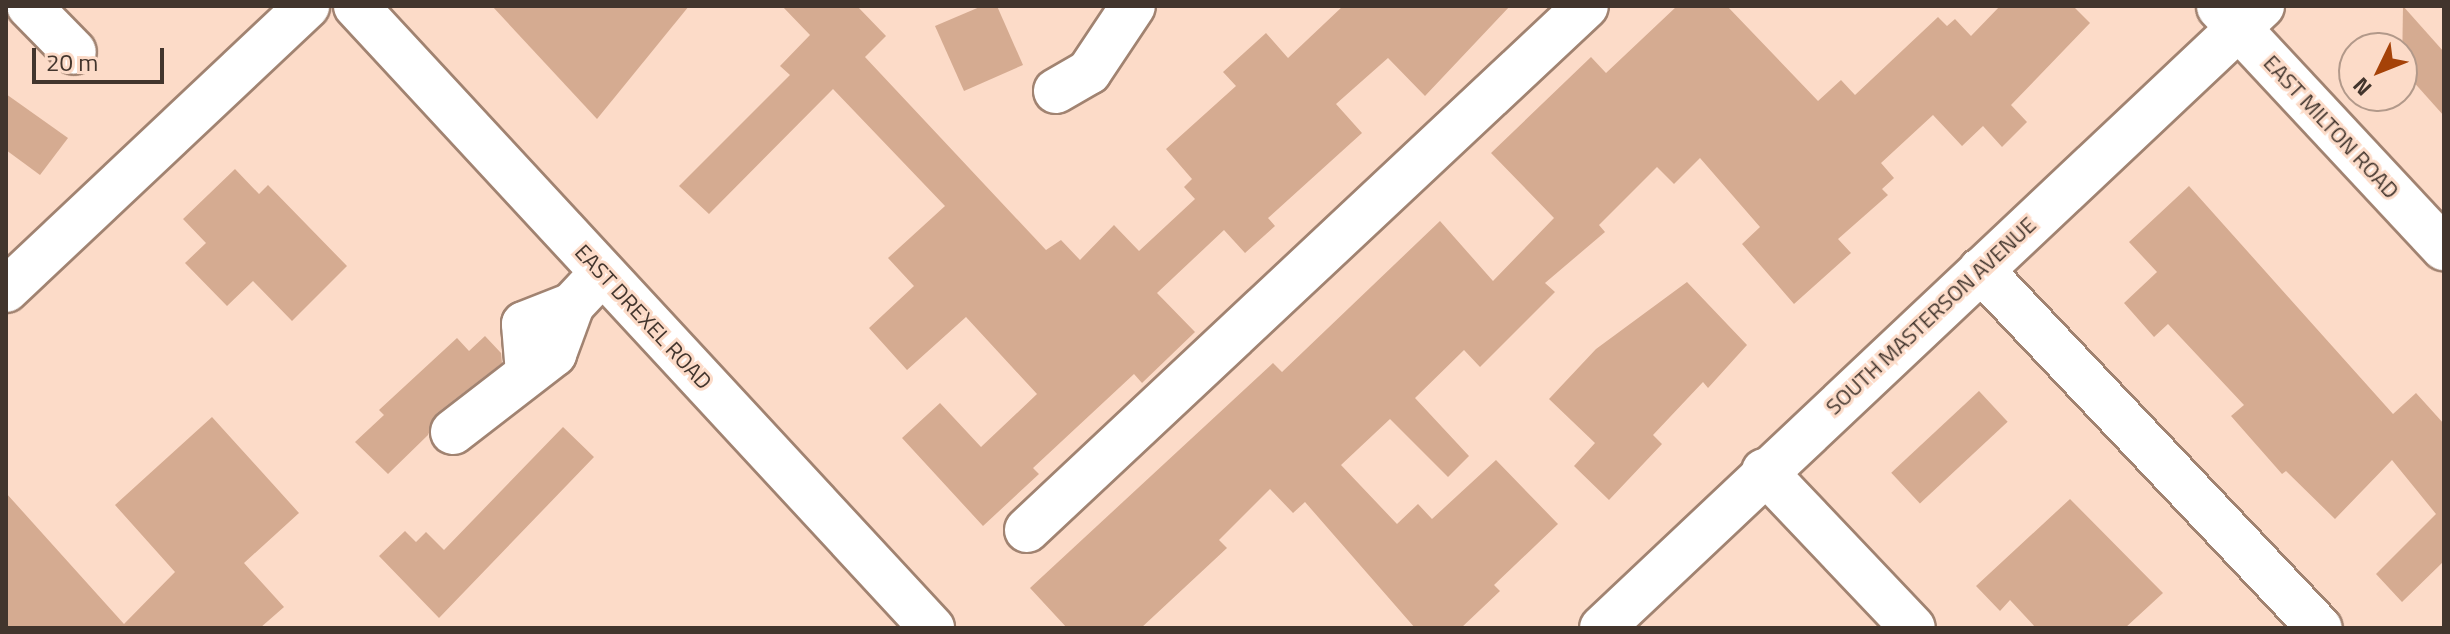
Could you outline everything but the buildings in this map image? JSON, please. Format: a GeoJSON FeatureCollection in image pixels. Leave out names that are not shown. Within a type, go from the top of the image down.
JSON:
{"type":"FeatureCollection","features":[{"type":"Feature","properties":{"kind":"street"},"geometry":{"type":"LineString","coordinates":[[29,6],[74,52]]}},
{"type":"Feature","properties":{"kind":"street"},"geometry":{"type":"LineString","coordinates":[[6,290],[307,6]]}},
{"type":"Feature","properties":{"kind":"street","name":"EAST DREXEL ROAD"},"geometry":{"type":"LineString","coordinates":[[356,6],[932,628]]}},
{"type":"Feature","properties":{"kind":"street"},"geometry":{"type":"LineString","coordinates":[[1056,91],[1089,72],[1133,6]]}},
{"type":"Feature","properties":{"kind":"street"},"geometry":{"type":"LineString","coordinates":[[1027,530],[1586,6]]}},
{"type":"Feature","properties":{"kind":"street","name":"EAST MILTON ROAD"},"geometry":{"type":"LineString","coordinates":[[2239,13],[2444,248]]}},
{"type":"Feature","properties":{"kind":"street","name":"SOUTH MASTERSON AVENUE"},"geometry":{"type":"LineString","coordinates":[[1602,628],[1764,471],[1981,270],[2239,13]]}},
{"type":"Feature","properties":{"kind":"street"},"geometry":{"type":"LineString","coordinates":[[1981,270],[2320,628]]}},
{"type":"Feature","properties":{"kind":"street"},"geometry":{"type":"LineString","coordinates":[[453,432],[554,354],[572,305],[602,273]]}},
{"type":"Feature","properties":{"kind":"street"},"geometry":{"type":"LineString","coordinates":[[1764,471],[1913,628]]}}]}
